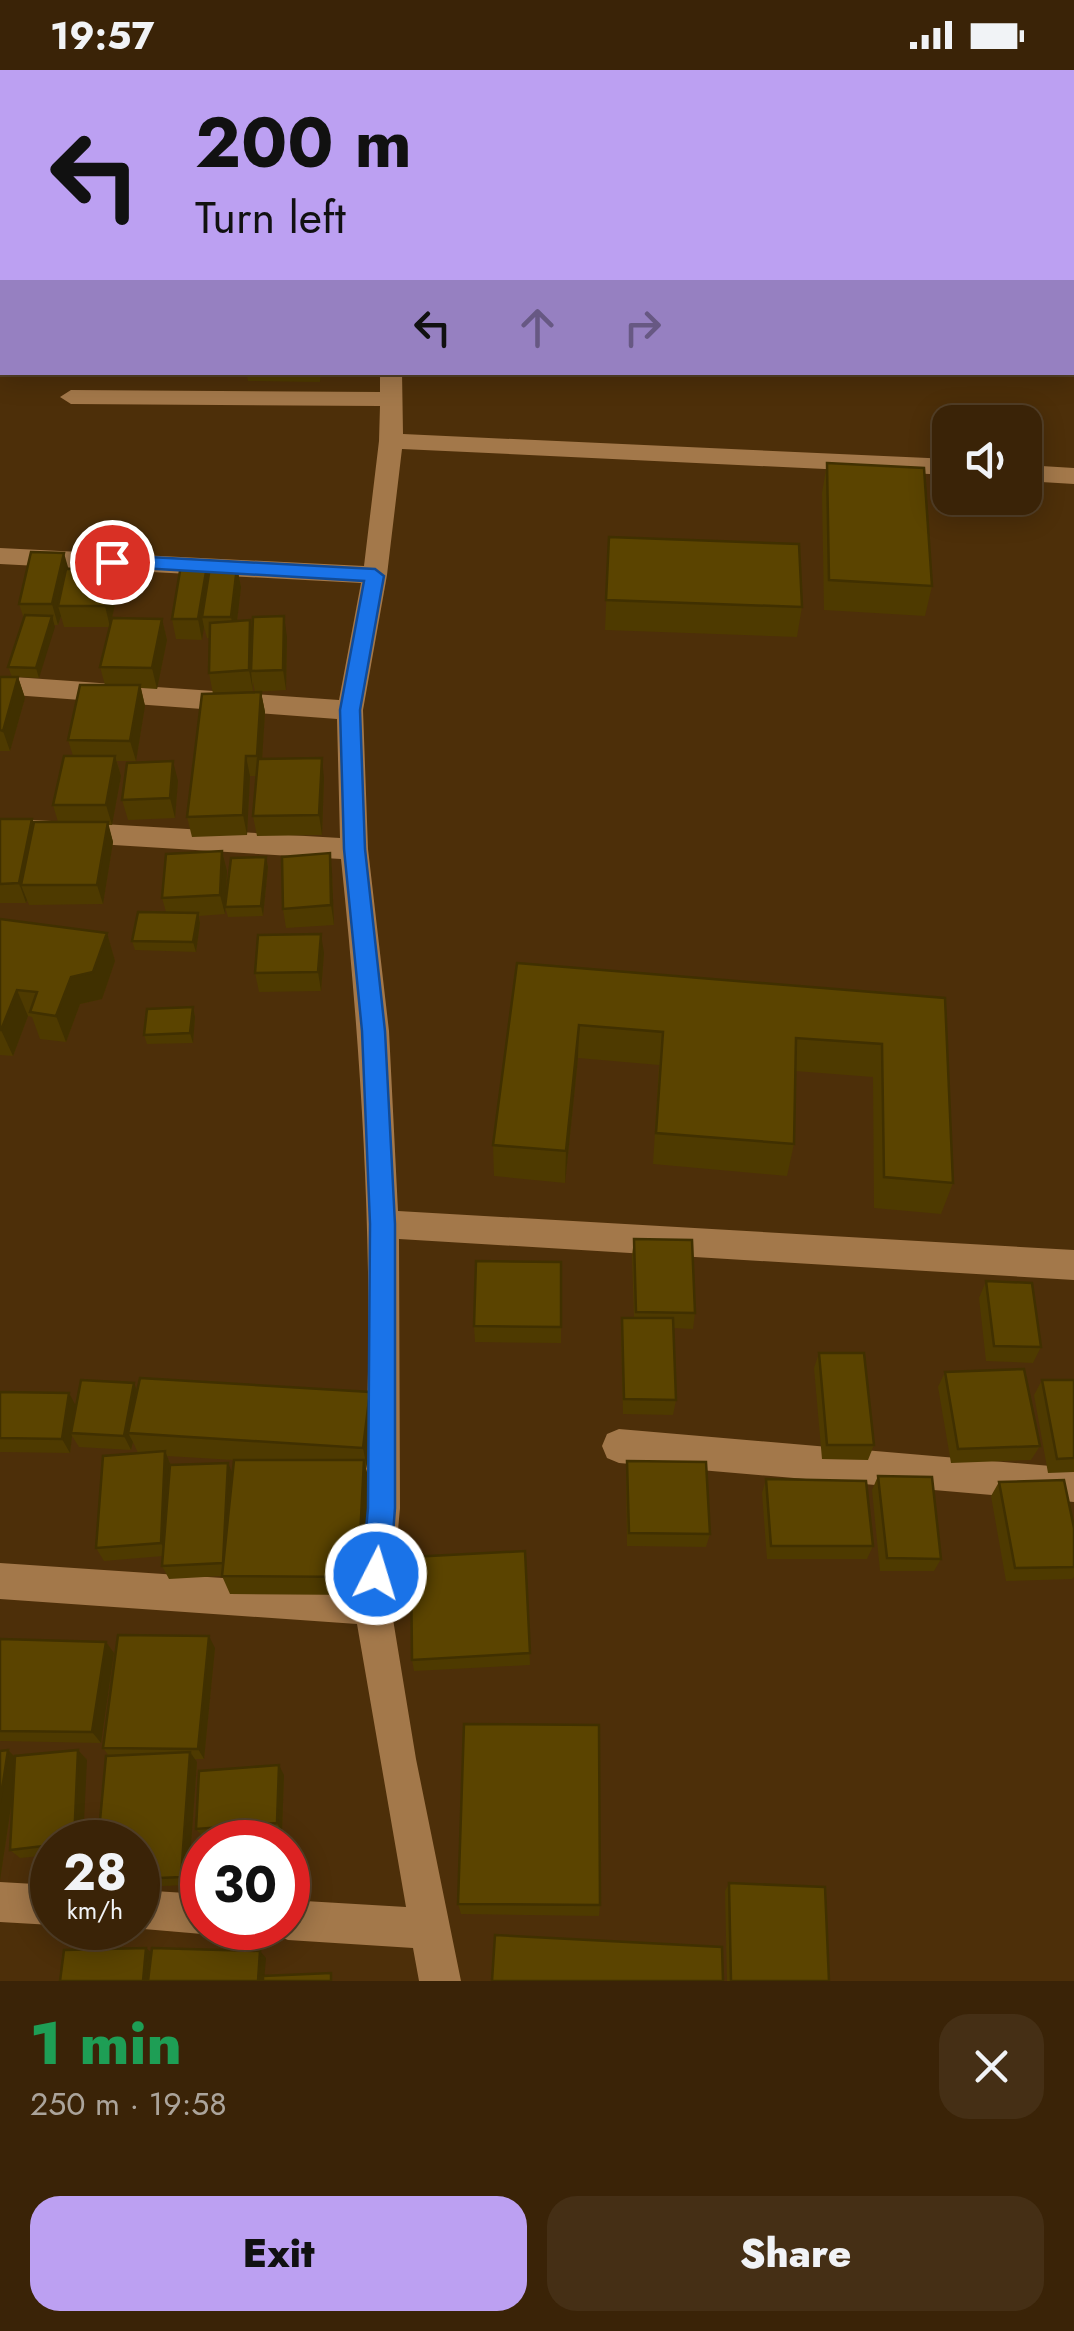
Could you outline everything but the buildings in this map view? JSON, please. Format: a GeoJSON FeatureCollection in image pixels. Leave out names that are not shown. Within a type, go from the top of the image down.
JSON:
{"type":"FeatureCollection","features":[{"type":"Feature","properties":{"kind":"street"},"geometry":{"type":"LineString","coordinates":[[70,397],[391,386],[391,441],[375,576],[350,710],[354,849],[374,1031],[383,1224],[382,1508],[373,1607],[397,1759],[440,1981]]}},
{"type":"Feature","properties":{"kind":"street"},"geometry":{"type":"LineString","coordinates":[[391,441],[932,466]]}},
{"type":"Feature","properties":{"kind":"street"},"geometry":{"type":"LineString","coordinates":[[1042,474],[1074,476]]}},
{"type":"Feature","properties":{"kind":"street"},"geometry":{"type":"LineString","coordinates":[[0,556],[375,576]]}},
{"type":"Feature","properties":{"kind":"street"},"geometry":{"type":"LineString","coordinates":[[0,685],[350,710]]}},
{"type":"Feature","properties":{"kind":"street"},"geometry":{"type":"LineString","coordinates":[[0,828],[354,849]]}},
{"type":"Feature","properties":{"kind":"street"},"geometry":{"type":"LineString","coordinates":[[383,1224],[1074,1266]]}},
{"type":"Feature","properties":{"kind":"street"},"geometry":{"type":"LineString","coordinates":[[618,1446],[1074,1485]]}},
{"type":"Feature","properties":{"kind":"street"},"geometry":{"type":"LineString","coordinates":[[0,1581],[373,1607]]}},
{"type":"Feature","properties":{"kind":"street"},"geometry":{"type":"LineString","coordinates":[[0,1902],[30,1904]]}},
{"type":"Feature","properties":{"kind":"street"},"geometry":{"type":"LineString","coordinates":[[310,1921],[431,1929]]}},
{"type":"Feature","properties":{"kind":"route"},"geometry":{"type":"LineString","coordinates":[[112,562],[375,576],[350,710],[354,849],[374,1031],[383,1224],[382,1508],[376,1574]]}}]}
